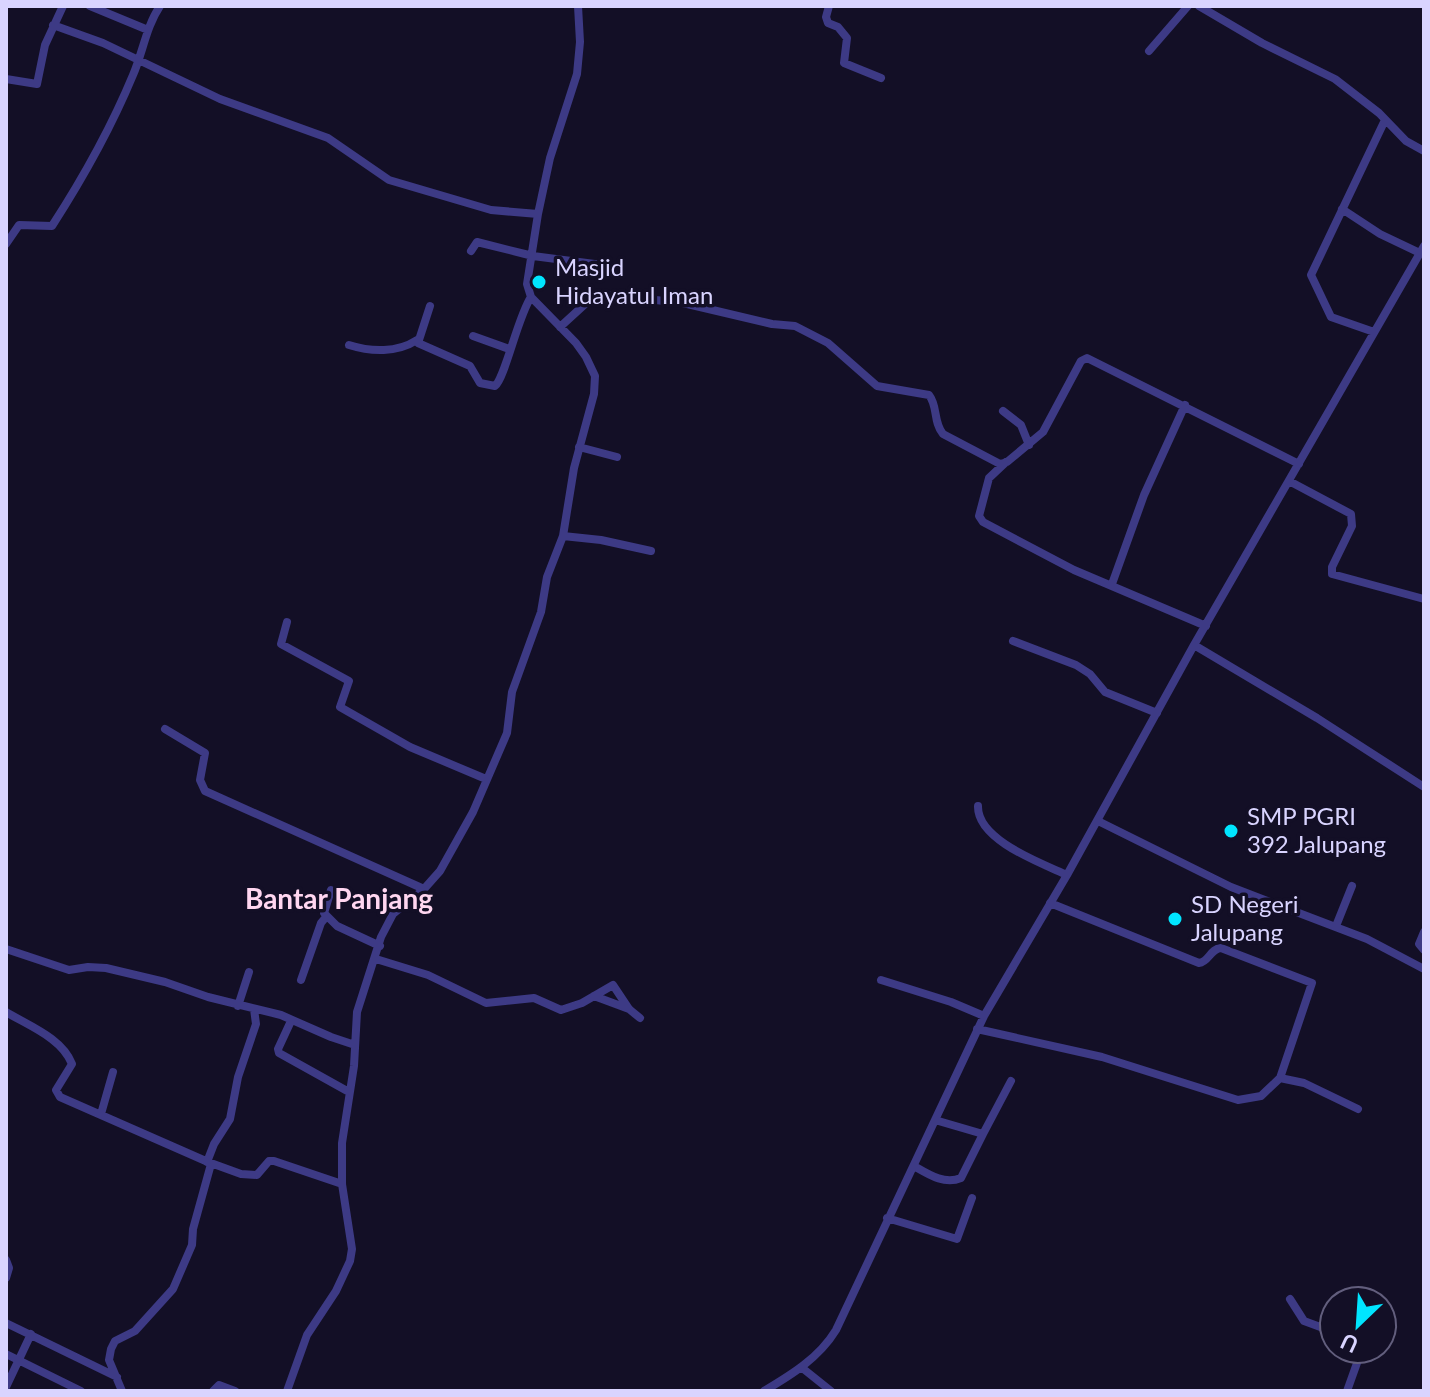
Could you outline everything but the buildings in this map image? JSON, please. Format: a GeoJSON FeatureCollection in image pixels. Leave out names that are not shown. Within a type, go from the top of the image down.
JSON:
{"type":"FeatureCollection","features":[{"type":"Feature","properties":{"kind":"street"},"geometry":{"type":"LineString","coordinates":[[6,79],[37,84],[45,45],[63,6]]}},
{"type":"Feature","properties":{"kind":"street"},"geometry":{"type":"LineString","coordinates":[[90,6],[148,30]]}},
{"type":"Feature","properties":{"kind":"street"},"geometry":{"type":"LineString","coordinates":[[104,11],[113,6]]}},
{"type":"Feature","properties":{"kind":"street"},"geometry":{"type":"LineString","coordinates":[[6,244],[19,225],[52,226],[83,179],[138,62],[158,9],[147,6]]}},
{"type":"Feature","properties":{"kind":"street"},"geometry":{"type":"LineString","coordinates":[[287,1391],[307,1335],[336,1291],[350,1261],[352,1249],[342,1184],[342,1143],[357,1012],[384,929],[393,914],[424,889],[448,860],[473,812],[507,733],[512,692],[541,612],[550,568],[563,536],[579,447],[594,394],[595,376],[586,357],[531,297],[527,284],[550,158],[577,74],[580,42],[578,6]]}},
{"type":"Feature","properties":{"kind":"street"},"geometry":{"type":"LineString","coordinates":[[829,6],[828,23],[838,27],[847,38],[844,63],[881,78]]}},
{"type":"Feature","properties":{"kind":"street"},"geometry":{"type":"LineString","coordinates":[[1149,51],[1188,6]]}},
{"type":"Feature","properties":{"kind":"street"},"geometry":{"type":"LineString","coordinates":[[1199,6],[1262,43],[1335,79],[1406,141],[1424,151]]}},
{"type":"Feature","properties":{"kind":"street"},"geometry":{"type":"LineString","coordinates":[[53,25],[103,43],[220,99],[328,138],[389,180],[491,210],[538,214]]}},
{"type":"Feature","properties":{"kind":"street"},"geometry":{"type":"LineString","coordinates":[[1374,332],[1331,317],[1311,275],[1385,120]]}},
{"type":"Feature","properties":{"kind":"street"},"geometry":{"type":"LineString","coordinates":[[764,1391],[801,1367],[828,1342],[836,1330],[984,1016],[1422,250],[1380,234],[1342,209]]}},
{"type":"Feature","properties":{"kind":"street"},"geometry":{"type":"LineString","coordinates":[[471,251],[477,242],[533,256],[610,266]]}},
{"type":"Feature","properties":{"kind":"street"},"geometry":{"type":"LineString","coordinates":[[560,327],[595,295],[601,294],[683,303],[795,326],[828,343],[877,386],[929,395],[937,427],[943,434],[989,460],[1000,464],[1007,462]]}},
{"type":"Feature","properties":{"kind":"street"},"geometry":{"type":"LineString","coordinates":[[417,340],[470,366],[480,383],[495,386],[500,382],[509,349],[531,297]]}},
{"type":"Feature","properties":{"kind":"street"},"geometry":{"type":"LineString","coordinates":[[349,345],[373,350],[403,348],[417,340],[430,306]]}},
{"type":"Feature","properties":{"kind":"street"},"geometry":{"type":"LineString","coordinates":[[473,336],[509,349]]}},
{"type":"Feature","properties":{"kind":"street"},"geometry":{"type":"LineString","coordinates":[[1206,626],[1054,561],[983,522],[979,516],[989,478],[1029,445],[1048,424],[1083,359],[1090,359],[1185,405],[1299,464]]}},
{"type":"Feature","properties":{"kind":"street"},"geometry":{"type":"LineString","coordinates":[[1112,584],[1144,495],[1185,405]]}},
{"type":"Feature","properties":{"kind":"street"},"geometry":{"type":"LineString","coordinates":[[1003,411],[1021,425],[1029,445]]}},
{"type":"Feature","properties":{"kind":"street"},"geometry":{"type":"LineString","coordinates":[[579,447],[617,457]]}},
{"type":"Feature","properties":{"kind":"street"},"geometry":{"type":"LineString","coordinates":[[1289,481],[1351,514],[1352,526],[1332,567],[1332,574],[1424,599]]}},
{"type":"Feature","properties":{"kind":"street"},"geometry":{"type":"LineString","coordinates":[[563,536],[601,540],[651,551]]}},
{"type":"Feature","properties":{"kind":"street"},"geometry":{"type":"LineString","coordinates":[[287,622],[281,644],[349,681],[340,707],[410,747],[486,779]]}},
{"type":"Feature","properties":{"kind":"street"},"geometry":{"type":"LineString","coordinates":[[1013,641],[1076,665],[1090,674],[1105,692],[1157,713]]}},
{"type":"Feature","properties":{"kind":"street"},"geometry":{"type":"LineString","coordinates":[[1194,645],[1317,718],[1424,787]]}},
{"type":"Feature","properties":{"kind":"street"},"geometry":{"type":"LineString","coordinates":[[165,729],[205,753],[200,782],[205,791],[424,889]]}},
{"type":"Feature","properties":{"kind":"street"},"geometry":{"type":"LineString","coordinates":[[978,806],[979,819],[995,837],[1067,875]]}},
{"type":"Feature","properties":{"kind":"street"},"geometry":{"type":"LineString","coordinates":[[1098,821],[1231,887],[1367,939],[1424,969]]}},
{"type":"Feature","properties":{"kind":"street"},"geometry":{"type":"LineString","coordinates":[[1336,926],[1352,886]]}},
{"type":"Feature","properties":{"kind":"street"},"geometry":{"type":"LineString","coordinates":[[301,980],[321,923],[326,917],[325,904],[331,890]]}},
{"type":"Feature","properties":{"kind":"street"},"geometry":{"type":"LineString","coordinates":[[977,1029],[1102,1057],[1238,1100],[1261,1096],[1280,1078],[1312,983],[1221,948],[1199,963],[1050,903]]}},
{"type":"Feature","properties":{"kind":"street"},"geometry":{"type":"LineString","coordinates":[[326,917],[337,926],[380,946]]}},
{"type":"Feature","properties":{"kind":"street"},"geometry":{"type":"LineString","coordinates":[[1424,932],[1419,944],[1424,950]]}},
{"type":"Feature","properties":{"kind":"street"},"geometry":{"type":"LineString","coordinates":[[6,949],[69,970],[106,968],[137,974],[238,1006],[281,1015],[355,1045]]}},
{"type":"Feature","properties":{"kind":"street"},"geometry":{"type":"LineString","coordinates":[[376,959],[428,975],[486,1003],[534,998],[561,1010],[614,985],[629,1009],[640,1018]]}},
{"type":"Feature","properties":{"kind":"street"},"geometry":{"type":"LineString","coordinates":[[238,1006],[249,972]]}},
{"type":"Feature","properties":{"kind":"street"},"geometry":{"type":"LineString","coordinates":[[881,980],[984,1016]]}},
{"type":"Feature","properties":{"kind":"street"},"geometry":{"type":"LineString","coordinates":[[594,996],[629,1009]]}},
{"type":"Feature","properties":{"kind":"street"},"geometry":{"type":"LineString","coordinates":[[122,1391],[109,1360],[111,1349],[115,1341],[135,1331],[173,1289],[192,1245],[193,1229],[214,1144],[230,1119],[238,1077],[256,1024],[254,1009]]}},
{"type":"Feature","properties":{"kind":"street"},"geometry":{"type":"LineString","coordinates":[[6,1012],[48,1036],[69,1056],[72,1064],[56,1090],[60,1097],[209,1163],[241,1174],[255,1176],[269,1161],[274,1161],[342,1184]]}},
{"type":"Feature","properties":{"kind":"street"},"geometry":{"type":"LineString","coordinates":[[291,1021],[279,1053],[349,1092]]}},
{"type":"Feature","properties":{"kind":"street"},"geometry":{"type":"LineString","coordinates":[[101,1114],[113,1072]]}},
{"type":"Feature","properties":{"kind":"street"},"geometry":{"type":"LineString","coordinates":[[1280,1078],[1304,1083],[1358,1109]]}},
{"type":"Feature","properties":{"kind":"street"},"geometry":{"type":"LineString","coordinates":[[914,1166],[937,1177],[955,1181],[961,1178],[1011,1081]]}},
{"type":"Feature","properties":{"kind":"street"},"geometry":{"type":"LineString","coordinates":[[935,1120],[983,1134]]}},
{"type":"Feature","properties":{"kind":"street"},"geometry":{"type":"LineString","coordinates":[[887,1218],[957,1239],[972,1198]]}},
{"type":"Feature","properties":{"kind":"street"},"geometry":{"type":"LineString","coordinates":[[6,1260],[9,1268],[6,1278]]}},
{"type":"Feature","properties":{"kind":"street"},"geometry":{"type":"LineString","coordinates":[[1290,1299],[1304,1321],[1318,1326]]}},
{"type":"Feature","properties":{"kind":"street"},"geometry":{"type":"LineString","coordinates":[[6,1323],[117,1378]]}},
{"type":"Feature","properties":{"kind":"street"},"geometry":{"type":"LineString","coordinates":[[6,1387],[31,1334]]}},
{"type":"Feature","properties":{"kind":"street"},"geometry":{"type":"LineString","coordinates":[[6,1354],[81,1391]]}},
{"type":"Feature","properties":{"kind":"street"},"geometry":{"type":"LineString","coordinates":[[1347,1391],[1356,1365]]}},
{"type":"Feature","properties":{"kind":"street"},"geometry":{"type":"LineString","coordinates":[[801,1367],[831,1391]]}},
{"type":"Feature","properties":{"kind":"street"},"geometry":{"type":"LineString","coordinates":[[213,1391],[219,1385],[235,1391]]}},
{"type":"Feature","properties":{"kind":"place","name":"Masjid Hidayatul Iman"},"geometry":{"type":"Point","coordinates":[539,282]}},
{"type":"Feature","properties":{"kind":"place","name":"SMP PGRI 392 Jalupang"},"geometry":{"type":"Point","coordinates":[1231,831]}},
{"type":"Feature","properties":{"kind":"place","name":"SD Negeri Jalupang"},"geometry":{"type":"Point","coordinates":[1175,919]}},
{"type":"Feature","properties":{"kind":"district","name":"Bantar Panjang"},"geometry":{"type":"Point","coordinates":[339,899]}}]}
